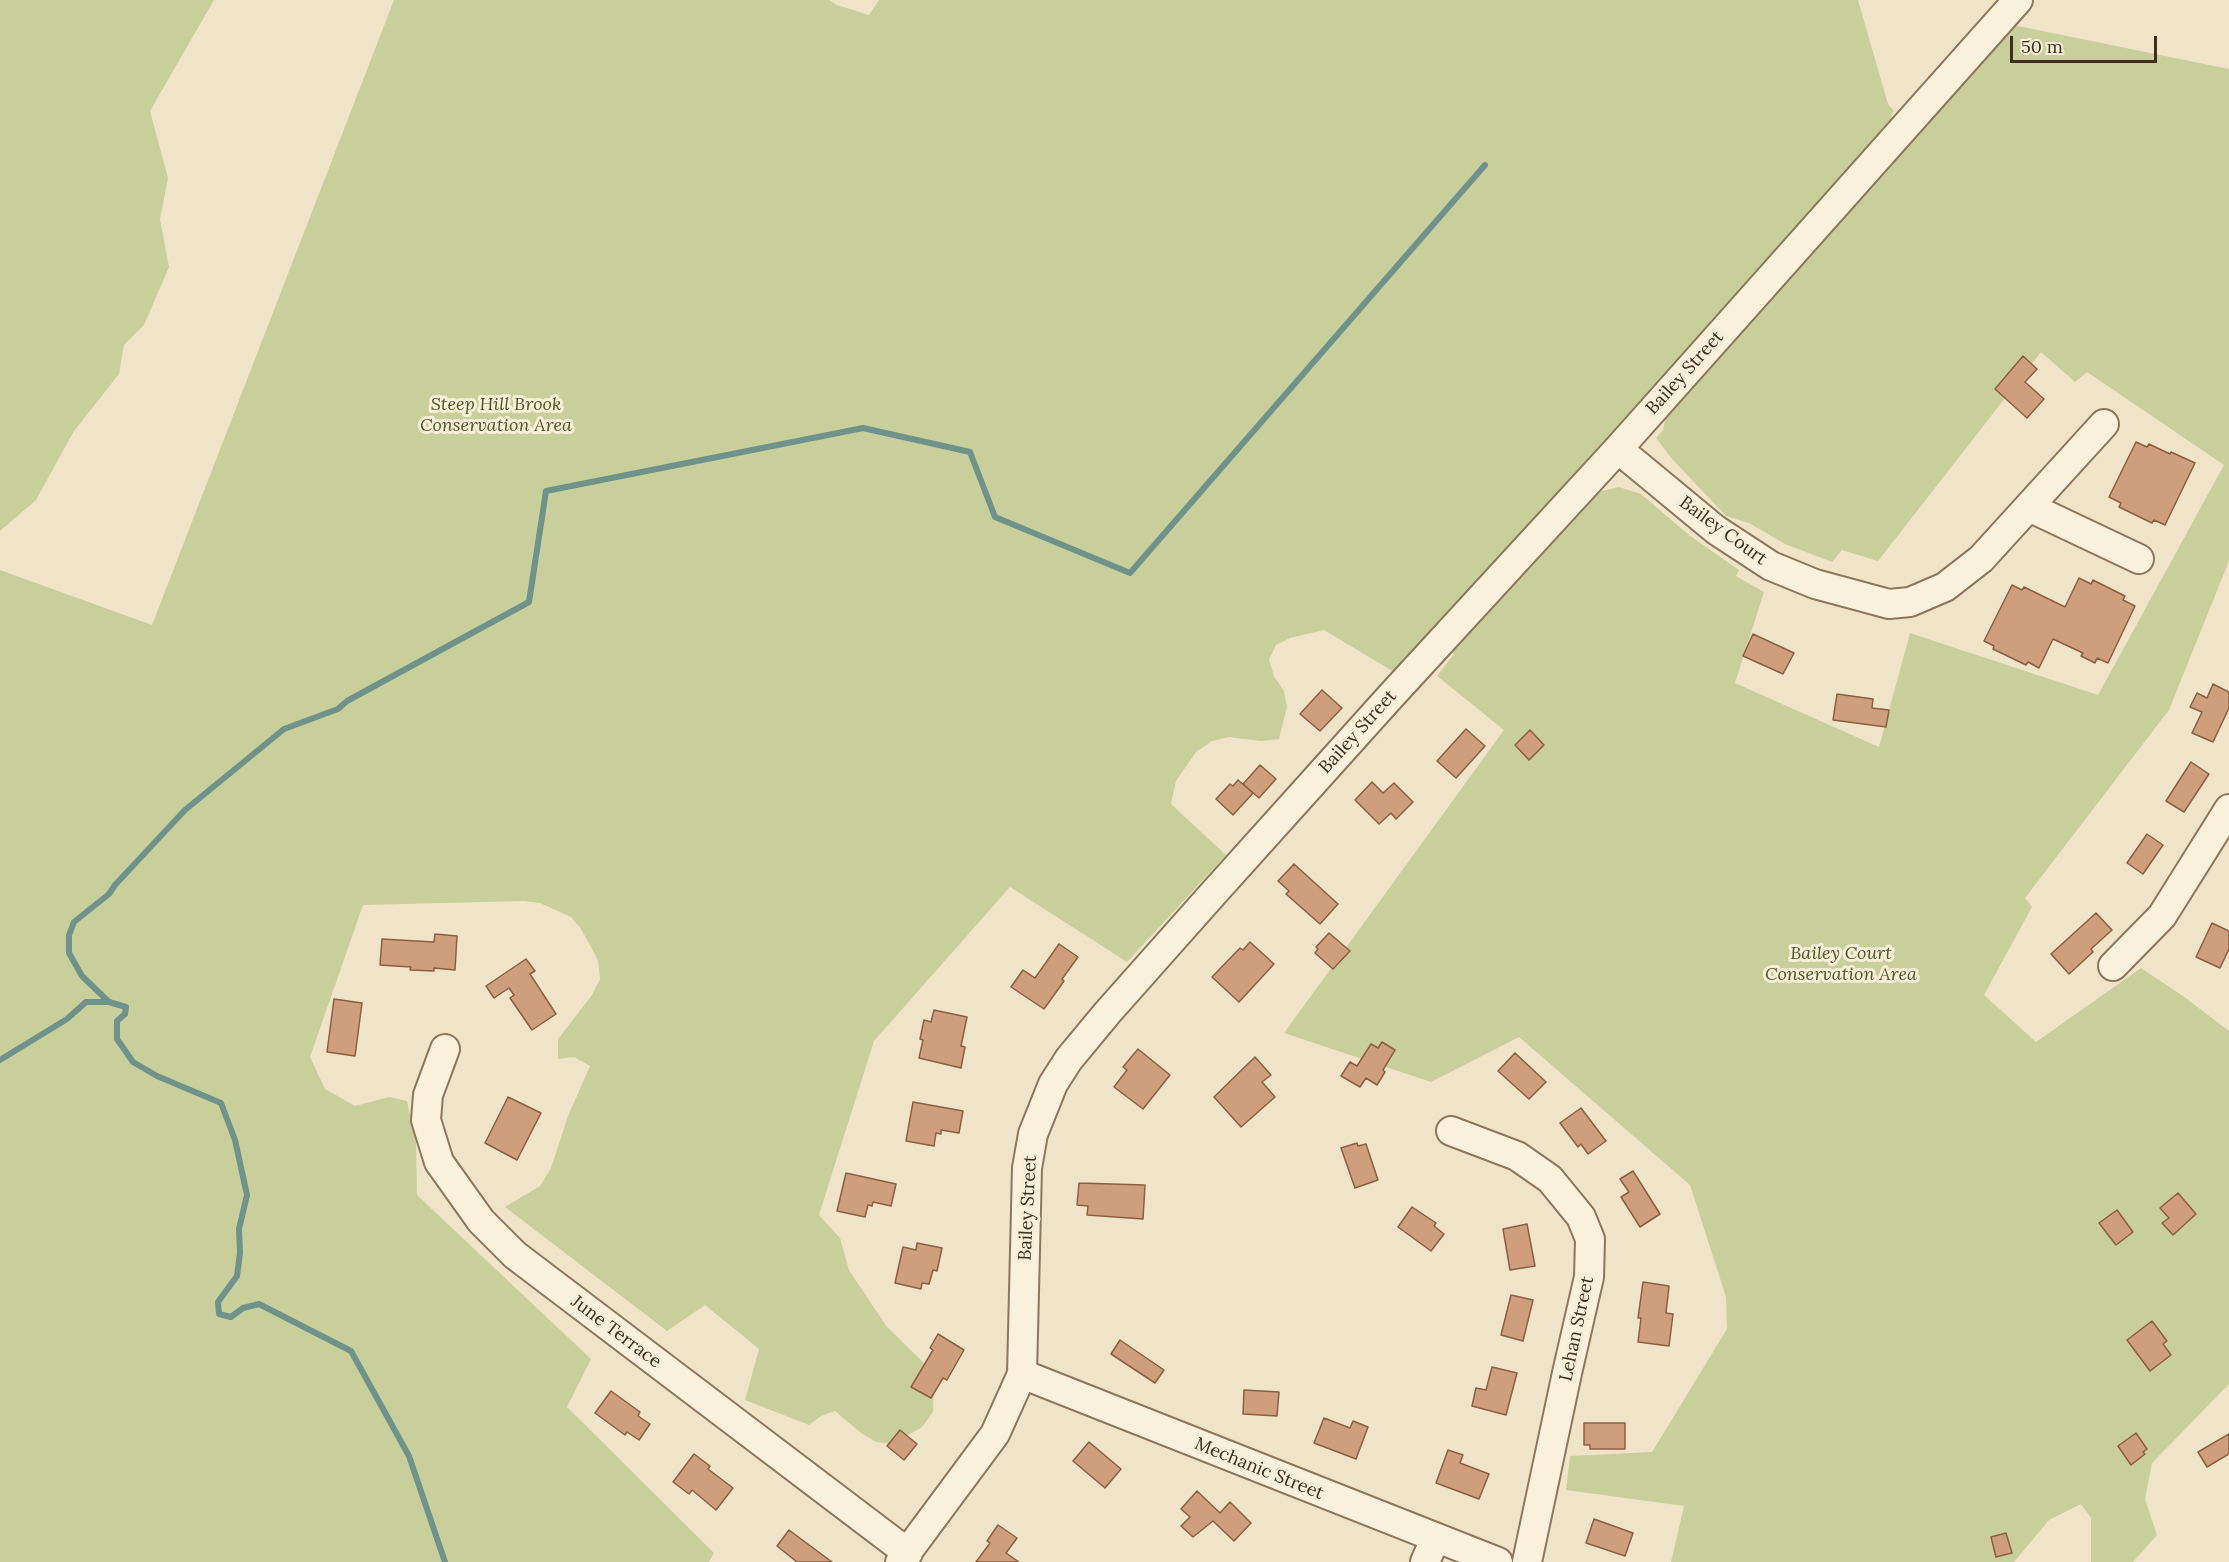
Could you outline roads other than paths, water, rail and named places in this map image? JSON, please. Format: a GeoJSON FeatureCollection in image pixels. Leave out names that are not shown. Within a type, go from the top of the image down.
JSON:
{"type":"FeatureCollection","features":[{"type":"Feature","properties":{"kind":"street","name":"Bailey Street"},"geometry":{"type":"LineString","coordinates":[[904,1557],[995,1434],[1022,1374],[1027,1168],[1034,1134],[1053,1084],[1069,1059],[1108,1012],[1382,705],[1618,449],[2018,0]]}},
{"type":"Feature","properties":{"kind":"street"},"geometry":{"type":"LineString","coordinates":[[2104,424],[2029,507],[2139,559]]}},
{"type":"Feature","properties":{"kind":"street","name":"Bailey Court"},"geometry":{"type":"LineString","coordinates":[[1618,449],[1716,530],[1771,566],[1815,584],[1888,604],[1910,602],[1945,587],[1981,559],[2029,507]]}},
{"type":"Feature","properties":{"kind":"street"},"geometry":{"type":"LineString","coordinates":[[2113,966],[2162,916],[2229,809]]}},
{"type":"Feature","properties":{"kind":"street","name":"June Terrace"},"geometry":{"type":"LineString","coordinates":[[445,1049],[428,1095],[426,1120],[439,1162],[481,1221],[515,1255],[904,1557]]}},
{"type":"Feature","properties":{"kind":"street","name":"Lehan Street"},"geometry":{"type":"LineString","coordinates":[[1451,1131],[1517,1156],[1550,1179],[1581,1217],[1590,1239],[1589,1277],[1527,1562]]}},
{"type":"Feature","properties":{"kind":"street","name":"Mechanic Street"},"geometry":{"type":"LineString","coordinates":[[1022,1374],[1430,1550],[1498,1562]]}},
{"type":"Feature","properties":{"kind":"waterway"},"geometry":{"type":"LineString","coordinates":[[109,1002],[82,976],[69,953],[69,935],[74,922],[109,894],[185,810],[284,729],[338,709],[347,701],[529,602],[546,491],[863,428],[970,452],[995,517],[1130,573],[1485,165]]}},
{"type":"Feature","properties":{"kind":"waterway"},"geometry":{"type":"LineString","coordinates":[[0,1060],[67,1019],[86,1002],[109,1002],[126,1007],[125,1014],[117,1021],[117,1039],[133,1062],[157,1076],[221,1103],[235,1140],[247,1195],[239,1229],[240,1253],[237,1276],[218,1302],[219,1314],[231,1317],[243,1308],[259,1304],[351,1351],[409,1456],[445,1562]]}},
{"type":"Feature","properties":{"kind":"park label","name":"Steep Hill Brook Conservation Area"},"geometry":{"type":"Point","coordinates":[496,415]}},
{"type":"Feature","properties":{"kind":"park label","name":"Bailey Court Conservation Area"},"geometry":{"type":"Point","coordinates":[1841,964]}}]}
